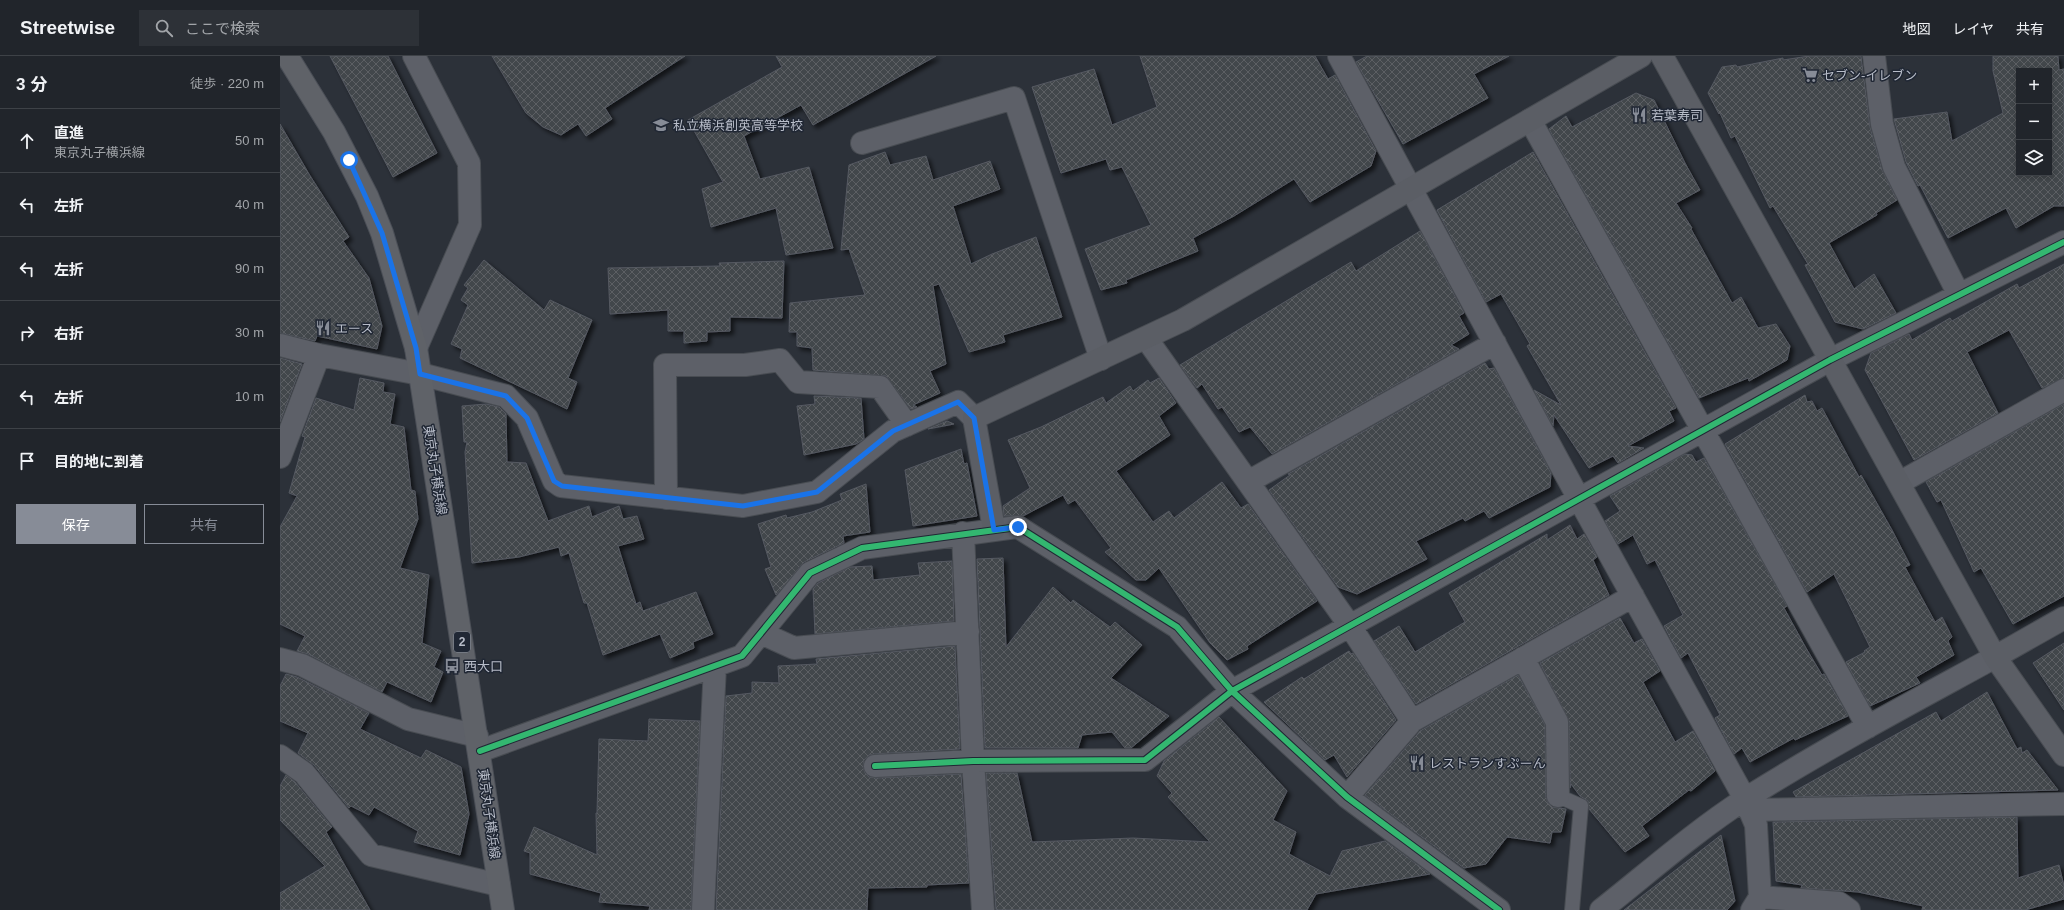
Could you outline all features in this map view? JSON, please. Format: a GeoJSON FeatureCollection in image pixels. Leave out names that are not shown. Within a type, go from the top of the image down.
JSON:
{"type":"FeatureCollection","features":[{"type":"Feature","properties":{"kind":"main road","name":"東京丸子横浜線"},"geometry":{"type":"LineString","coordinates":[[287,56],[331,126],[367,196],[382,233],[416,348],[504,910]]}},
{"type":"Feature","properties":{"kind":"street"},"geometry":{"type":"LineString","coordinates":[[414,56],[469,163],[470,226],[416,348]]}},
{"type":"Feature","properties":{"kind":"street"},"geometry":{"type":"LineString","coordinates":[[1339,56],[1747,805],[1756,825],[1756,904],[1839,903],[1849,910]]}},
{"type":"Feature","properties":{"kind":"street"},"geometry":{"type":"LineString","coordinates":[[974,418],[1183,320],[1641,56]]}},
{"type":"Feature","properties":{"kind":"street"},"geometry":{"type":"LineString","coordinates":[[1662,56],[1995,657],[2063,753]]}},
{"type":"Feature","properties":{"kind":"street"},"geometry":{"type":"LineString","coordinates":[[1874,56],[1882,124],[1894,167],[1959,295]]}},
{"type":"Feature","properties":{"kind":"street"},"geometry":{"type":"LineString","coordinates":[[862,143],[1014,98],[1101,359]]}},
{"type":"Feature","properties":{"kind":"street"},"geometry":{"type":"LineString","coordinates":[[1530,120],[1868,727]]}},
{"type":"Feature","properties":{"kind":"street"},"geometry":{"type":"LineString","coordinates":[[875,766],[974,761],[1145,760],[1232,691],[1830,360],[2064,242]]}},
{"type":"Feature","properties":{"kind":"street"},"geometry":{"type":"LineString","coordinates":[[1146,338],[1350,626],[1412,721]]}},
{"type":"Feature","properties":{"kind":"street"},"geometry":{"type":"LineString","coordinates":[[1248,482],[1495,343]]}},
{"type":"Feature","properties":{"kind":"street"},"geometry":{"type":"LineString","coordinates":[[280,345],[319,355],[420,374],[506,396],[527,418],[554,481],[562,486],[743,506],[817,492],[893,431],[958,402],[974,418],[994,530]]}},
{"type":"Feature","properties":{"kind":"street"},"geometry":{"type":"LineString","coordinates":[[280,457],[319,355]]}},
{"type":"Feature","properties":{"kind":"street"},"geometry":{"type":"LineString","coordinates":[[666,498],[665,365],[745,365],[780,360],[798,382],[880,386],[907,425]]}},
{"type":"Feature","properties":{"kind":"street"},"geometry":{"type":"LineString","coordinates":[[1899,483],[2064,390]]}},
{"type":"Feature","properties":{"kind":"street"},"geometry":{"type":"LineString","coordinates":[[280,659],[302,665],[408,719],[478,744],[742,656],[810,573],[862,548],[963,533],[1018,527],[1177,627],[1232,691],[1347,797],[1499,910]]}},
{"type":"Feature","properties":{"kind":"street"},"geometry":{"type":"LineString","coordinates":[[963,533],[983,910]]}},
{"type":"Feature","properties":{"kind":"street"},"geometry":{"type":"LineString","coordinates":[[1347,797],[1412,721],[1633,596]]}},
{"type":"Feature","properties":{"kind":"street"},"geometry":{"type":"LineString","coordinates":[[1601,910],[1714,820],[1747,805],[1868,727],[2064,618]]}},
{"type":"Feature","properties":{"kind":"street"},"geometry":{"type":"LineString","coordinates":[[761,633],[794,648],[968,632]]}},
{"type":"Feature","properties":{"kind":"street"},"geometry":{"type":"LineString","coordinates":[[1523,658],[1557,722],[1558,796]]}},
{"type":"Feature","properties":{"kind":"street"},"geometry":{"type":"LineString","coordinates":[[703,910],[715,666]]}},
{"type":"Feature","properties":{"kind":"street"},"geometry":{"type":"LineString","coordinates":[[280,756],[304,772],[371,855],[499,885]]}},
{"type":"Feature","properties":{"kind":"street"},"geometry":{"type":"LineString","coordinates":[[1747,805],[2064,804]]}},
{"type":"Feature","properties":{"kind":"lane"},"geometry":{"type":"LineString","coordinates":[[1558,796],[1581,806],[1572,910]]}},
{"type":"Feature","properties":{"kind":"building"},"geometry":{"type":"Polygon","coordinates":[[[330,56],[388,56],[437,153],[393,177],[330,56]]]}},
{"type":"Feature","properties":{"kind":"building"},"geometry":{"type":"Polygon","coordinates":[[[492,56],[685,56],[605,108],[612,119],[586,136],[578,124],[561,135],[543,127],[526,113],[492,56]]]}},
{"type":"Feature","properties":{"kind":"building"},"geometry":{"type":"Polygon","coordinates":[[[776,56],[936,56],[813,125],[801,105],[744,136],[760,179],[809,167],[833,248],[786,255],[776,208],[711,227],[702,189],[723,182],[688,120],[782,67],[776,56]]]}},
{"type":"Feature","properties":{"kind":"building"},"geometry":{"type":"Polygon","coordinates":[[[1140,56],[1315,56],[1328,79],[1335,75],[1376,151],[1371,166],[1310,202],[1294,179],[1234,216],[1193,238],[1198,251],[1126,280],[1127,283],[1101,290],[1085,249],[1151,225],[1122,167],[1110,170],[1106,159],[1061,173],[1032,87],[1094,69],[1112,125],[1157,107],[1140,56]]]}},
{"type":"Feature","properties":{"kind":"building"},"geometry":{"type":"Polygon","coordinates":[[[1367,56],[1509,56],[1474,74],[1488,98],[1403,144],[1356,62],[1367,56]]]}},
{"type":"Feature","properties":{"kind":"building"},"geometry":{"type":"Polygon","coordinates":[[[1809,56],[1861,56],[1870,127],[1882,170],[1897,200],[1876,213],[1877,215],[1829,243],[1854,289],[1874,274],[1896,313],[1863,329],[1835,322],[1805,265],[1808,264],[1773,206],[1770,208],[1735,136],[1731,138],[1720,113],[1719,114],[1708,93],[1722,67],[1736,65],[1737,67],[1783,58],[1783,60],[1809,56]]]}},
{"type":"Feature","properties":{"kind":"building"},"geometry":{"type":"Polygon","coordinates":[[[1993,56],[2058,56],[2059,70],[2064,69],[2064,206],[2054,206],[2016,228],[2006,208],[1948,238],[1906,162],[1894,119],[1947,112],[1952,141],[2003,113],[1993,71],[1993,56]]]}},
{"type":"Feature","properties":{"kind":"building"},"geometry":{"type":"Polygon","coordinates":[[[1636,93],[1654,100],[1700,190],[1676,203],[1692,228],[1691,229],[1732,303],[1741,297],[1758,328],[1776,324],[1790,346],[1787,360],[1749,381],[1748,378],[1699,398],[1549,129],[1566,116],[1572,127],[1636,93]]]}},
{"type":"Feature","properties":{"kind":"building"},"geometry":{"type":"Polygon","coordinates":[[[280,124],[309,174],[349,237],[343,241],[369,278],[382,326],[377,349],[317,336],[315,341],[280,333],[280,124]]]}},
{"type":"Feature","properties":{"kind":"building"},"geometry":{"type":"Polygon","coordinates":[[[885,152],[890,165],[926,156],[933,180],[990,161],[1000,189],[953,206],[971,264],[1036,237],[1062,317],[1003,335],[1005,342],[969,352],[939,284],[933,286],[946,364],[930,371],[940,393],[913,405],[917,407],[911,409],[886,376],[813,370],[812,348],[797,346],[797,332],[789,332],[790,303],[865,295],[849,249],[841,250],[849,165],[885,152]]]}},
{"type":"Feature","properties":{"kind":"building"},"geometry":{"type":"Polygon","coordinates":[[[1533,152],[1676,408],[1669,411],[1674,421],[1628,446],[1644,448],[1618,463],[1613,456],[1589,468],[1554,415],[1553,426],[1534,390],[1561,405],[1527,346],[1530,344],[1501,294],[1486,302],[1437,210],[1533,152]]]}},
{"type":"Feature","properties":{"kind":"building"},"geometry":{"type":"Polygon","coordinates":[[[1420,231],[1464,313],[1459,316],[1469,334],[1451,345],[1459,349],[1272,454],[1250,427],[1239,432],[1222,407],[1218,409],[1202,384],[1197,388],[1180,365],[1351,262],[1356,271],[1420,231]]]}},
{"type":"Feature","properties":{"kind":"building"},"geometry":{"type":"Polygon","coordinates":[[[484,260],[544,310],[550,300],[592,320],[568,378],[577,382],[567,409],[460,358],[462,349],[451,344],[468,305],[461,300],[468,288],[464,285],[484,260]]]}},
{"type":"Feature","properties":{"kind":"building"},"geometry":{"type":"Polygon","coordinates":[[[784,261],[782,318],[730,317],[730,331],[707,332],[707,341],[684,343],[684,331],[668,331],[668,310],[610,314],[608,268],[720,266],[719,263],[784,261]]]}},
{"type":"Feature","properties":{"kind":"building"},"geometry":{"type":"Polygon","coordinates":[[[2064,264],[2064,378],[2042,388],[2009,330],[1967,352],[1998,413],[1914,460],[1865,370],[1871,353],[1909,334],[1912,340],[1950,318],[1952,321],[2017,284],[2019,288],[2064,264]]]}},
{"type":"Feature","properties":{"kind":"building"},"geometry":{"type":"Polygon","coordinates":[[[280,358],[302,364],[280,422],[280,358]]]}},
{"type":"Feature","properties":{"kind":"building"},"geometry":{"type":"Polygon","coordinates":[[[1485,363],[1489,369],[1494,368],[1551,473],[1550,487],[1489,518],[1484,511],[1465,521],[1463,518],[1416,541],[1427,559],[1357,594],[1338,587],[1269,490],[1290,475],[1288,474],[1485,363]]]}},
{"type":"Feature","properties":{"kind":"building"},"geometry":{"type":"Polygon","coordinates":[[[360,378],[384,383],[383,392],[395,394],[390,424],[404,427],[411,490],[415,491],[418,519],[400,568],[429,575],[422,643],[441,651],[434,667],[443,672],[431,702],[387,682],[382,692],[308,654],[297,651],[305,636],[280,624],[280,527],[297,496],[289,493],[305,437],[302,436],[316,398],[354,410],[360,378]]]}},
{"type":"Feature","properties":{"kind":"building"},"geometry":{"type":"Polygon","coordinates":[[[1159,378],[1176,403],[1159,416],[1170,435],[1116,471],[1153,522],[1169,511],[1174,518],[1222,482],[1241,508],[1248,504],[1317,601],[1247,646],[1248,649],[1227,660],[1210,643],[1159,568],[1146,580],[1136,580],[1105,552],[1111,548],[1075,500],[1068,504],[1063,495],[1023,516],[1004,516],[1003,506],[1030,488],[1008,440],[1041,427],[1103,397],[1106,403],[1130,386],[1133,391],[1148,380],[1150,383],[1159,378]]]}},
{"type":"Feature","properties":{"kind":"building"},"geometry":{"type":"Polygon","coordinates":[[[1805,395],[1807,402],[1812,401],[1817,411],[1822,408],[1859,477],[1861,475],[1892,530],[1910,565],[1905,567],[1935,622],[1942,617],[1952,637],[1948,641],[1954,655],[1916,677],[1920,683],[1870,706],[1846,662],[1865,652],[1864,651],[1870,647],[1834,574],[1807,592],[1725,444],[1805,395]]]}},
{"type":"Feature","properties":{"kind":"building"},"geometry":{"type":"Polygon","coordinates":[[[814,396],[861,398],[864,439],[856,444],[804,455],[797,406],[815,404],[814,396]]]}},
{"type":"Feature","properties":{"kind":"building"},"geometry":{"type":"Polygon","coordinates":[[[486,404],[499,407],[506,414],[507,462],[526,463],[548,521],[589,506],[592,517],[619,506],[623,519],[637,516],[644,539],[618,546],[636,604],[640,602],[643,611],[696,592],[713,634],[693,642],[694,648],[670,658],[660,634],[603,655],[587,603],[584,603],[569,553],[561,556],[559,547],[519,557],[472,563],[465,452],[467,442],[464,442],[462,406],[486,404]]]}},
{"type":"Feature","properties":{"kind":"building"},"geometry":{"type":"Polygon","coordinates":[[[2064,404],[2064,596],[2013,624],[1981,568],[1974,572],[1941,500],[1937,502],[1926,482],[2064,404]]]}},
{"type":"Feature","properties":{"kind":"building"},"geometry":{"type":"Polygon","coordinates":[[[947,421],[954,424],[928,429],[947,421]]]}},
{"type":"Feature","properties":{"kind":"building"},"geometry":{"type":"Polygon","coordinates":[[[961,449],[964,464],[967,463],[977,516],[913,526],[905,470],[961,449]]]}},
{"type":"Feature","properties":{"kind":"building"},"geometry":{"type":"Polygon","coordinates":[[[1685,454],[1692,455],[1696,462],[1704,458],[1787,606],[1784,608],[1806,648],[1822,675],[1824,674],[1848,716],[1795,740],[1794,738],[1750,762],[1742,748],[1734,754],[1715,718],[1720,715],[1688,653],[1681,658],[1664,626],[1683,615],[1655,560],[1647,564],[1633,535],[1618,544],[1605,521],[1620,511],[1610,496],[1685,454]]]}},
{"type":"Feature","properties":{"kind":"building"},"geometry":{"type":"Polygon","coordinates":[[[866,484],[870,532],[843,536],[844,543],[804,562],[776,595],[765,569],[771,567],[758,524],[786,515],[787,518],[812,512],[842,500],[840,494],[866,484]]]}},
{"type":"Feature","properties":{"kind":"building"},"geometry":{"type":"Polygon","coordinates":[[[1570,525],[1577,539],[1584,534],[1597,557],[1593,560],[1609,595],[1416,704],[1374,641],[1399,626],[1415,652],[1465,622],[1449,593],[1547,534],[1547,540],[1570,525]]]}},
{"type":"Feature","properties":{"kind":"building"},"geometry":{"type":"Polygon","coordinates":[[[1003,558],[1006,647],[1053,587],[1071,603],[1073,600],[1110,627],[1115,622],[1142,645],[1111,678],[1169,716],[1131,748],[1125,748],[1112,732],[1082,735],[1078,748],[985,748],[977,559],[1003,558]]]}},
{"type":"Feature","properties":{"kind":"building"},"geometry":{"type":"Polygon","coordinates":[[[952,561],[954,621],[815,634],[813,589],[818,583],[850,567],[872,566],[873,580],[920,575],[918,563],[952,561]]]}},
{"type":"Feature","properties":{"kind":"building"},"geometry":{"type":"Polygon","coordinates":[[[1620,618],[1634,643],[1642,639],[1660,671],[1643,682],[1675,742],[1693,731],[1715,771],[1691,791],[1689,790],[1642,826],[1649,836],[1625,852],[1589,809],[1588,801],[1580,796],[1571,784],[1570,788],[1569,721],[1540,663],[1620,618]]]}},
{"type":"Feature","properties":{"kind":"building"},"geometry":{"type":"Polygon","coordinates":[[[2064,643],[2064,710],[2033,663],[2064,643]]]}},
{"type":"Feature","properties":{"kind":"building"},"geometry":{"type":"Polygon","coordinates":[[[955,646],[960,749],[874,754],[869,755],[864,760],[863,767],[865,773],[869,777],[876,778],[961,774],[969,883],[927,885],[927,887],[868,888],[867,910],[716,910],[726,696],[752,693],[752,682],[779,683],[778,666],[817,664],[816,659],[955,646]]]}},
{"type":"Feature","properties":{"kind":"building"},"geometry":{"type":"Polygon","coordinates":[[[1349,651],[1351,654],[1353,653],[1396,720],[1347,777],[1334,755],[1325,760],[1264,702],[1302,677],[1304,679],[1349,651]]]}},
{"type":"Feature","properties":{"kind":"building"},"geometry":{"type":"Polygon","coordinates":[[[286,674],[297,677],[369,713],[360,729],[421,758],[426,750],[461,767],[469,814],[460,855],[414,842],[418,831],[374,807],[369,815],[351,806],[349,808],[314,765],[298,753],[308,733],[280,721],[280,686],[286,674]]]}},
{"type":"Feature","properties":{"kind":"building"},"geometry":{"type":"Polygon","coordinates":[[[1518,675],[1545,725],[1546,797],[1548,803],[1552,807],[1566,809],[1561,832],[1552,832],[1550,843],[1507,837],[1486,864],[1464,868],[1365,795],[1420,731],[1518,675]]]}},
{"type":"Feature","properties":{"kind":"building"},"geometry":{"type":"Polygon","coordinates":[[[1987,692],[2017,749],[2021,747],[2022,753],[2027,750],[2058,790],[1796,797],[1793,792],[1936,712],[1941,721],[1987,692]]]}},
{"type":"Feature","properties":{"kind":"building"},"geometry":{"type":"Polygon","coordinates":[[[1219,717],[1287,791],[1273,820],[1296,832],[1289,854],[1330,876],[1342,851],[1385,841],[1430,874],[1316,894],[1307,910],[996,910],[986,773],[1017,773],[1032,842],[1133,838],[1210,842],[1168,797],[1172,793],[1157,776],[1164,761],[1219,717]]]}},
{"type":"Feature","properties":{"kind":"building"},"geometry":{"type":"Polygon","coordinates":[[[649,719],[700,721],[691,910],[649,910],[650,906],[599,902],[601,893],[530,874],[530,853],[524,851],[534,827],[597,855],[596,813],[599,739],[648,741],[649,719]]]}},
{"type":"Feature","properties":{"kind":"building"},"geometry":{"type":"Polygon","coordinates":[[[286,775],[295,782],[332,827],[326,832],[370,910],[280,910],[280,893],[325,866],[280,820],[280,786],[286,775]]]}},
{"type":"Feature","properties":{"kind":"building"},"geometry":{"type":"Polygon","coordinates":[[[2017,817],[2018,878],[2059,865],[2064,886],[2064,899],[2025,910],[1922,910],[1923,906],[1858,892],[1801,888],[1802,885],[1776,881],[1773,822],[2017,817]]]}},
{"type":"Feature","properties":{"kind":"building"},"geometry":{"type":"Polygon","coordinates":[[[1721,835],[1735,901],[1727,910],[1624,910],[1721,835]]]}},
{"type":"Feature","properties":{"kind":"cycle path"},"geometry":{"type":"LineString","coordinates":[[875,766],[973,761],[1145,760],[1232,691],[1830,360],[2064,242]]}},
{"type":"Feature","properties":{"kind":"cycle path"},"geometry":{"type":"LineString","coordinates":[[480,751],[742,656],[810,573],[862,548],[1018,527],[1177,627],[1232,691],[1347,797],[1499,910]]}},
{"type":"Feature","properties":{"kind":"place","name":"セブン-イレブン"},"geometry":{"type":"Point","coordinates":[1810,75]}},
{"type":"Feature","properties":{"kind":"place","name":"若葉寿司"},"geometry":{"type":"Point","coordinates":[1639,115]}},
{"type":"Feature","properties":{"kind":"place","name":"私立横浜創英高等学校"},"geometry":{"type":"Point","coordinates":[661,125]}},
{"type":"Feature","properties":{"kind":"place","name":"エース"},"geometry":{"type":"Point","coordinates":[323,328]}},
{"type":"Feature","properties":{"kind":"place","name":"西大口"},"geometry":{"type":"Point","coordinates":[452,666]}},
{"type":"Feature","properties":{"kind":"place","name":"レストランすぷーん"},"geometry":{"type":"Point","coordinates":[1417,763]}},
{"type":"Feature","properties":{"kind":"route"},"geometry":{"type":"LineString","coordinates":[[349,160],[367,196],[382,233],[416,348],[420,374],[506,396],[527,418],[554,481],[562,486],[743,506],[817,492],[893,431],[958,402],[974,418],[994,530],[1018,527]]}}]}
